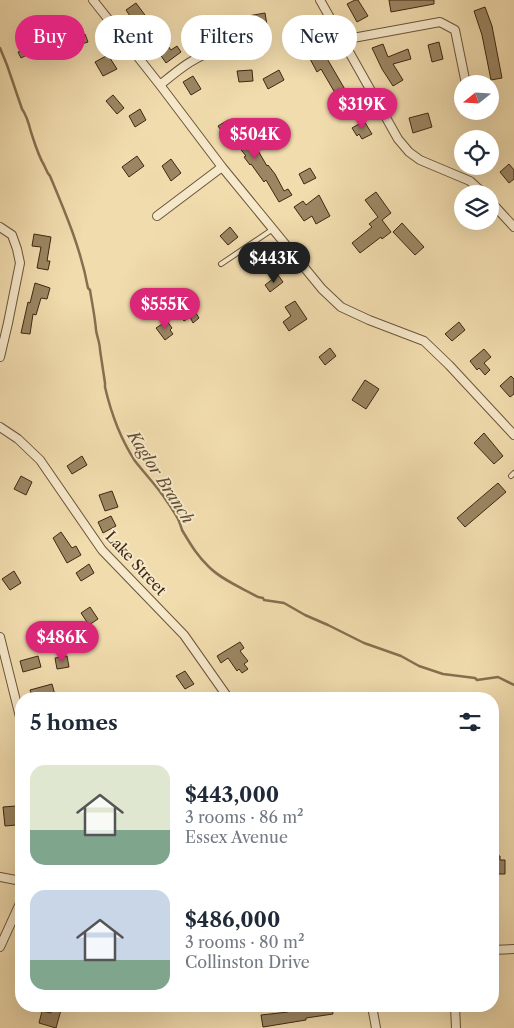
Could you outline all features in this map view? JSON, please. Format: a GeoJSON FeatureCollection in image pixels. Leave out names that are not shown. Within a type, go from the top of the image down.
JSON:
{"type":"FeatureCollection","features":[{"type":"Feature","properties":{"kind":"street"},"geometry":{"type":"LineString","coordinates":[[93,0],[222,167],[322,289],[341,307],[424,341],[514,435]]}},
{"type":"Feature","properties":{"kind":"street"},"geometry":{"type":"LineString","coordinates":[[320,0],[328,15]]}},
{"type":"Feature","properties":{"kind":"street"},"geometry":{"type":"LineString","coordinates":[[357,37],[440,22],[454,30],[464,75]]}},
{"type":"Feature","properties":{"kind":"street"},"geometry":{"type":"LineString","coordinates":[[160,85],[195,60]]}},
{"type":"Feature","properties":{"kind":"street"},"geometry":{"type":"LineString","coordinates":[[353,60],[398,139],[409,152],[420,160],[470,181],[474,185]]}},
{"type":"Feature","properties":{"kind":"street"},"geometry":{"type":"LineString","coordinates":[[157,216],[222,167]]}},
{"type":"Feature","properties":{"kind":"street"},"geometry":{"type":"LineString","coordinates":[[499,210],[514,227]]}},
{"type":"Feature","properties":{"kind":"street"},"geometry":{"type":"LineString","coordinates":[[0,227],[12,235],[20,263],[0,358]]}},
{"type":"Feature","properties":{"kind":"street","name":"Lake Street"},"geometry":{"type":"LineString","coordinates":[[0,427],[18,439],[40,460],[102,550],[184,635],[224,692]]}},
{"type":"Feature","properties":{"kind":"street"},"geometry":{"type":"LineString","coordinates":[[0,637],[15,698]]}},
{"type":"Feature","properties":{"kind":"street"},"geometry":{"type":"LineString","coordinates":[[0,877],[15,880]]}},
{"type":"Feature","properties":{"kind":"street"},"geometry":{"type":"LineString","coordinates":[[0,947],[15,914]]}},
{"type":"Feature","properties":{"kind":"street"},"geometry":{"type":"LineString","coordinates":[[499,950],[514,949]]}},
{"type":"Feature","properties":{"kind":"street"},"geometry":{"type":"LineString","coordinates":[[373,1012],[376,1028]]}},
{"type":"Feature","properties":{"kind":"street"},"geometry":{"type":"LineString","coordinates":[[456,1012],[456,1028]]}},
{"type":"Feature","properties":{"kind":"lane"},"geometry":{"type":"LineString","coordinates":[[221,264],[273,229]]}},
{"type":"Feature","properties":{"kind":"building"},"geometry":{"type":"Polygon","coordinates":[[[358,0],[368,16],[357,22],[357,15],[353,15],[347,4],[358,0]]]}},
{"type":"Feature","properties":{"kind":"building"},"geometry":{"type":"Polygon","coordinates":[[[389,0],[434,0],[434,4],[391,12],[389,0]]]}},
{"type":"Feature","properties":{"kind":"building"},"geometry":{"type":"Polygon","coordinates":[[[136,3],[145,15],[129,15],[126,10],[136,3]]]}},
{"type":"Feature","properties":{"kind":"building"},"geometry":{"type":"Polygon","coordinates":[[[485,7],[492,26],[502,78],[499,79],[499,75],[490,75],[482,35],[474,11],[485,7]]]}},
{"type":"Feature","properties":{"kind":"building"},"geometry":{"type":"Polygon","coordinates":[[[439,42],[443,59],[432,62],[428,45],[439,42]]]}},
{"type":"Feature","properties":{"kind":"building"},"geometry":{"type":"Polygon","coordinates":[[[383,44],[388,57],[408,49],[411,59],[393,64],[403,80],[393,86],[372,48],[383,44]]]}},
{"type":"Feature","properties":{"kind":"building"},"geometry":{"type":"Polygon","coordinates":[[[177,46],[181,52],[171,59],[171,50],[177,46]]]}},
{"type":"Feature","properties":{"kind":"building"},"geometry":{"type":"Polygon","coordinates":[[[99,60],[111,60],[117,69],[103,76],[95,62],[99,60]]]}},
{"type":"Feature","properties":{"kind":"building"},"geometry":{"type":"Polygon","coordinates":[[[311,60],[328,60],[357,110],[348,115],[321,69],[317,72],[311,60]]]}},
{"type":"Feature","properties":{"kind":"building"},"geometry":{"type":"Polygon","coordinates":[[[252,70],[253,81],[239,82],[237,71],[252,70]]]}},
{"type":"Feature","properties":{"kind":"building"},"geometry":{"type":"Polygon","coordinates":[[[279,70],[284,80],[268,89],[263,79],[279,70]]]}},
{"type":"Feature","properties":{"kind":"building"},"geometry":{"type":"Polygon","coordinates":[[[193,76],[201,89],[191,95],[183,82],[193,76]]]}},
{"type":"Feature","properties":{"kind":"building"},"geometry":{"type":"Polygon","coordinates":[[[113,95],[124,108],[117,114],[106,101],[113,95]]]}},
{"type":"Feature","properties":{"kind":"building"},"geometry":{"type":"Polygon","coordinates":[[[140,109],[146,120],[135,127],[129,116],[140,109]]]}},
{"type":"Feature","properties":{"kind":"building"},"geometry":{"type":"Polygon","coordinates":[[[428,113],[432,127],[413,133],[409,118],[428,113]]]}},
{"type":"Feature","properties":{"kind":"building"},"geometry":{"type":"Polygon","coordinates":[[[228,120],[232,126],[235,123],[255,150],[257,149],[267,166],[275,174],[284,191],[288,189],[292,195],[279,202],[266,180],[264,182],[231,137],[227,139],[218,126],[228,120]]]}},
{"type":"Feature","properties":{"kind":"building"},"geometry":{"type":"Polygon","coordinates":[[[364,121],[372,134],[362,139],[359,134],[357,136],[352,128],[364,121]]]}},
{"type":"Feature","properties":{"kind":"building"},"geometry":{"type":"Polygon","coordinates":[[[137,156],[144,166],[129,177],[122,167],[137,156]]]}},
{"type":"Feature","properties":{"kind":"building"},"geometry":{"type":"Polygon","coordinates":[[[171,159],[181,173],[171,181],[162,166],[171,159]]]}},
{"type":"Feature","properties":{"kind":"building"},"geometry":{"type":"Polygon","coordinates":[[[509,164],[514,170],[514,179],[509,183],[500,172],[509,164]]]}},
{"type":"Feature","properties":{"kind":"building"},"geometry":{"type":"Polygon","coordinates":[[[310,168],[316,178],[304,184],[299,174],[310,168]]]}},
{"type":"Feature","properties":{"kind":"building"},"geometry":{"type":"Polygon","coordinates":[[[376,192],[391,213],[382,220],[391,232],[360,253],[352,243],[372,227],[369,224],[378,217],[365,200],[376,192]]]}},
{"type":"Feature","properties":{"kind":"building"},"geometry":{"type":"Polygon","coordinates":[[[319,195],[330,216],[316,224],[312,216],[304,221],[294,207],[303,201],[306,205],[319,195]]]}},
{"type":"Feature","properties":{"kind":"building"},"geometry":{"type":"Polygon","coordinates":[[[402,223],[424,247],[415,255],[393,232],[402,223]]]}},
{"type":"Feature","properties":{"kind":"building"},"geometry":{"type":"Polygon","coordinates":[[[230,227],[238,237],[228,245],[220,236],[230,227]]]}},
{"type":"Feature","properties":{"kind":"building"},"geometry":{"type":"Polygon","coordinates":[[[34,234],[51,237],[47,261],[50,261],[48,270],[37,268],[41,247],[32,246],[34,234]]]}},
{"type":"Feature","properties":{"kind":"building"},"geometry":{"type":"Polygon","coordinates":[[[278,275],[283,282],[270,292],[265,285],[278,275]]]}},
{"type":"Feature","properties":{"kind":"building"},"geometry":{"type":"Polygon","coordinates":[[[35,283],[50,288],[47,299],[41,298],[36,315],[33,314],[30,334],[21,333],[28,302],[30,303],[35,283]]]}},
{"type":"Feature","properties":{"kind":"building"},"geometry":{"type":"Polygon","coordinates":[[[295,301],[307,319],[289,331],[283,322],[291,316],[285,307],[295,301]]]}},
{"type":"Feature","properties":{"kind":"building"},"geometry":{"type":"Polygon","coordinates":[[[189,302],[199,318],[193,323],[190,317],[184,321],[177,310],[189,302]]]}},
{"type":"Feature","properties":{"kind":"building"},"geometry":{"type":"Polygon","coordinates":[[[167,321],[172,328],[170,330],[173,334],[165,340],[156,328],[167,321]]]}},
{"type":"Feature","properties":{"kind":"building"},"geometry":{"type":"Polygon","coordinates":[[[459,322],[465,330],[452,341],[445,334],[459,322]]]}},
{"type":"Feature","properties":{"kind":"building"},"geometry":{"type":"Polygon","coordinates":[[[330,348],[336,356],[325,365],[319,357],[330,348]]]}},
{"type":"Feature","properties":{"kind":"building"},"geometry":{"type":"Polygon","coordinates":[[[484,349],[491,357],[484,363],[490,370],[485,375],[479,368],[477,370],[470,361],[484,349]]]}},
{"type":"Feature","properties":{"kind":"building"},"geometry":{"type":"Polygon","coordinates":[[[511,376],[514,379],[514,394],[510,397],[500,386],[511,376]]]}},
{"type":"Feature","properties":{"kind":"building"},"geometry":{"type":"Polygon","coordinates":[[[365,380],[379,389],[366,409],[352,400],[365,380]]]}},
{"type":"Feature","properties":{"kind":"building"},"geometry":{"type":"Polygon","coordinates":[[[484,433],[503,456],[494,464],[474,443],[484,433]]]}},
{"type":"Feature","properties":{"kind":"building"},"geometry":{"type":"Polygon","coordinates":[[[82,456],[87,465],[72,474],[67,466],[82,456]]]}},
{"type":"Feature","properties":{"kind":"building"},"geometry":{"type":"Polygon","coordinates":[[[21,476],[32,482],[26,495],[14,489],[21,476]]]}},
{"type":"Feature","properties":{"kind":"building"},"geometry":{"type":"Polygon","coordinates":[[[498,483],[506,492],[465,527],[457,518],[498,483]]]}},
{"type":"Feature","properties":{"kind":"building"},"geometry":{"type":"Polygon","coordinates":[[[112,491],[118,507],[105,511],[99,495],[112,491]]]}},
{"type":"Feature","properties":{"kind":"building"},"geometry":{"type":"Polygon","coordinates":[[[111,516],[116,526],[103,533],[98,522],[111,516]]]}},
{"type":"Feature","properties":{"kind":"building"},"geometry":{"type":"Polygon","coordinates":[[[61,532],[72,548],[76,546],[81,555],[67,563],[53,538],[61,532]]]}},
{"type":"Feature","properties":{"kind":"building"},"geometry":{"type":"Polygon","coordinates":[[[89,564],[94,573],[81,581],[76,573],[89,564]]]}},
{"type":"Feature","properties":{"kind":"building"},"geometry":{"type":"Polygon","coordinates":[[[14,571],[21,583],[10,590],[2,579],[14,571]]]}},
{"type":"Feature","properties":{"kind":"building"},"geometry":{"type":"Polygon","coordinates":[[[90,607],[98,619],[89,625],[81,613],[90,607]]]}},
{"type":"Feature","properties":{"kind":"building"},"geometry":{"type":"Polygon","coordinates":[[[240,642],[244,648],[240,651],[248,661],[244,664],[248,669],[242,673],[239,669],[237,671],[228,658],[221,663],[217,656],[240,642]]]}},
{"type":"Feature","properties":{"kind":"building"},"geometry":{"type":"Polygon","coordinates":[[[38,656],[41,667],[23,672],[20,661],[38,656]]]}},
{"type":"Feature","properties":{"kind":"building"},"geometry":{"type":"Polygon","coordinates":[[[67,656],[69,667],[57,669],[55,658],[67,656]]]}},
{"type":"Feature","properties":{"kind":"building"},"geometry":{"type":"Polygon","coordinates":[[[185,671],[194,684],[185,689],[176,676],[185,671]]]}},
{"type":"Feature","properties":{"kind":"building"},"geometry":{"type":"Polygon","coordinates":[[[52,684],[54,692],[31,692],[30,690],[52,684]]]}},
{"type":"Feature","properties":{"kind":"building"},"geometry":{"type":"Polygon","coordinates":[[[15,806],[15,825],[5,826],[3,807],[15,806]]]}},
{"type":"Feature","properties":{"kind":"building"},"geometry":{"type":"Polygon","coordinates":[[[499,856],[500,860],[505,860],[505,874],[499,874],[499,856]]]}},
{"type":"Feature","properties":{"kind":"building"},"geometry":{"type":"Polygon","coordinates":[[[42,1012],[60,1012],[56,1028],[39,1023],[42,1012]]]}},
{"type":"Feature","properties":{"kind":"building"},"geometry":{"type":"Polygon","coordinates":[[[288,1012],[333,1012],[333,1014],[263,1027],[261,1015],[288,1012]]]}},
{"type":"Feature","properties":{"kind":"waterway","name":"Kaglor Branch"},"geometry":{"type":"LineString","coordinates":[[0,48],[22,109],[28,120],[38,153],[50,176],[77,245],[90,290],[105,387],[117,425],[135,461],[166,500],[191,545],[201,558],[220,576],[264,600],[284,603],[364,643],[401,656],[419,666],[443,674],[475,678],[477,680],[498,677],[514,685]]}}]}
